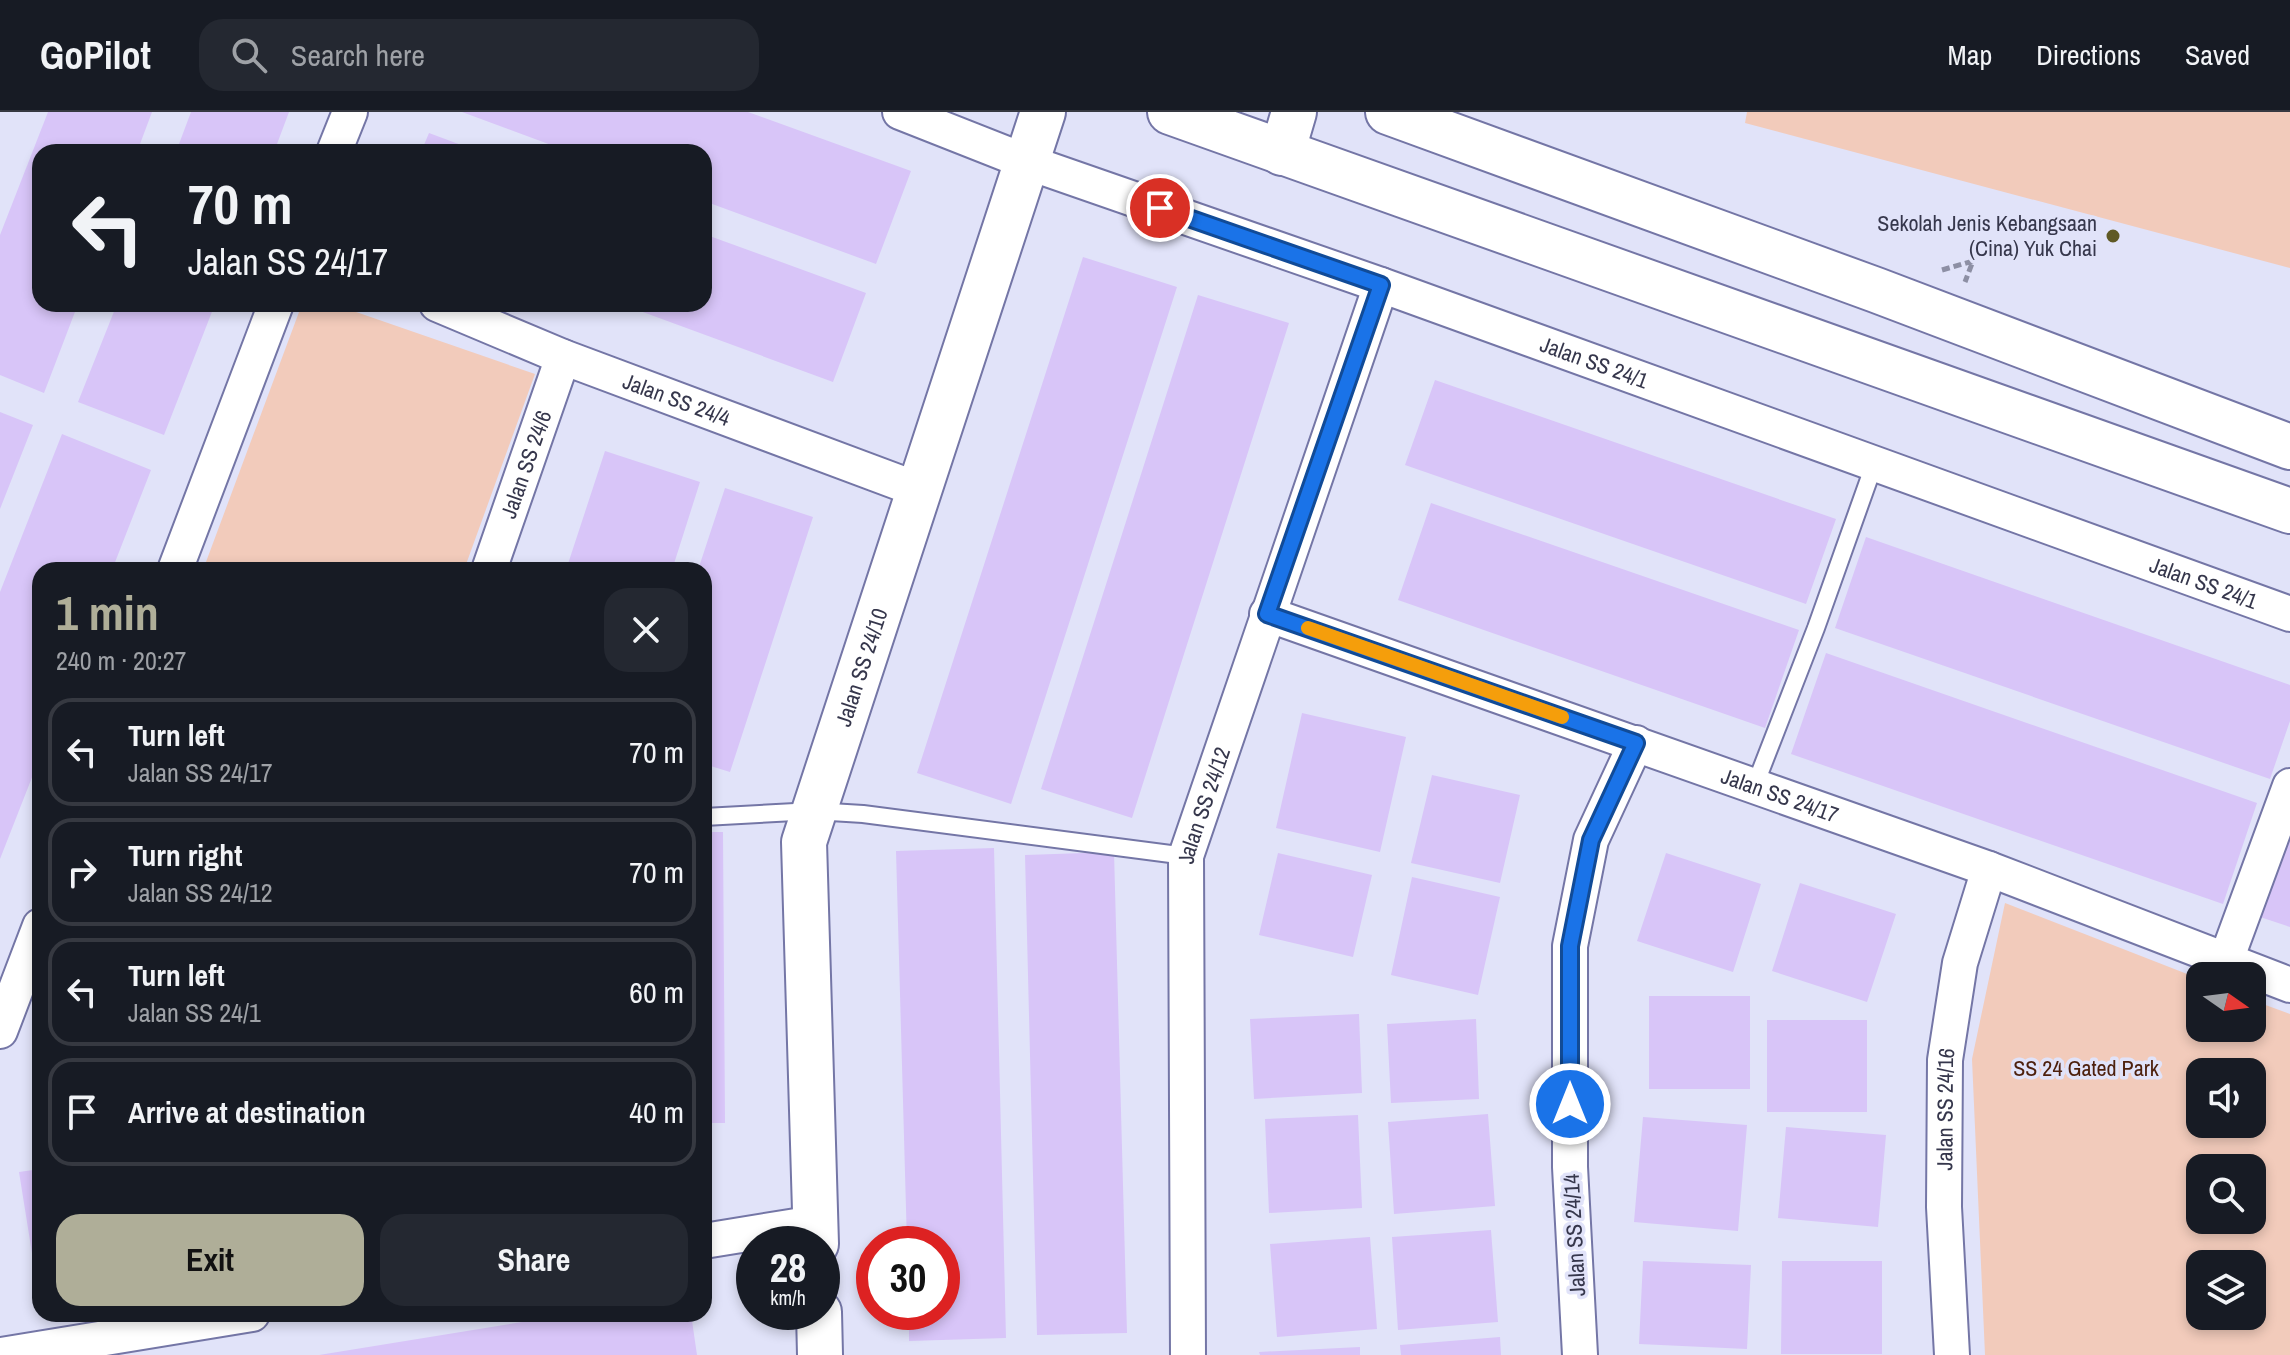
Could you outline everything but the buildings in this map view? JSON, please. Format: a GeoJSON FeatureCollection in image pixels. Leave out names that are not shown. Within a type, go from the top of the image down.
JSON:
{"type":"FeatureCollection","features":[{"type":"Feature","properties":{"kind":"main road","name":"Jalan SS 24/10"},"geometry":{"type":"LineString","coordinates":[[816,1226],[804,842],[1043,112]]}},
{"type":"Feature","properties":{"kind":"main road"},"geometry":{"type":"LineString","coordinates":[[1170,112],[1245,125],[1282,153],[2290,511]]}},
{"type":"Feature","properties":{"kind":"main road"},"geometry":{"type":"LineString","coordinates":[[1282,153],[1294,112]]}},
{"type":"Feature","properties":{"kind":"main road"},"geometry":{"type":"LineString","coordinates":[[1388,112],[1876,290],[2290,447]]}},
{"type":"Feature","properties":{"kind":"main road"},"geometry":{"type":"LineString","coordinates":[[819,1330],[820,1355]]}},
{"type":"Feature","properties":{"kind":"street"},"geometry":{"type":"LineString","coordinates":[[337,144],[350,112]]}},
{"type":"Feature","properties":{"kind":"street","name":"Jalan SS 24/1"},"geometry":{"type":"LineString","coordinates":[[900,112],[1027,162],[1381,285],[2290,614]]}},
{"type":"Feature","properties":{"kind":"street","name":"Jalan SS 24/12"},"geometry":{"type":"LineString","coordinates":[[1188,1355],[1186,856],[1381,285]]}},
{"type":"Feature","properties":{"kind":"street"},"geometry":{"type":"LineString","coordinates":[[178,562],[273,312]]}},
{"type":"Feature","properties":{"kind":"street","name":"Jalan SS 24/4"},"geometry":{"type":"LineString","coordinates":[[456,312],[563,357],[919,490]]}},
{"type":"Feature","properties":{"kind":"street","name":"Jalan SS 24/6"},"geometry":{"type":"LineString","coordinates":[[492,562],[563,357]]}},
{"type":"Feature","properties":{"kind":"street","name":"Jalan SS 24/17"},"geometry":{"type":"LineString","coordinates":[[1267,614],[1989,869],[2290,985]]}},
{"type":"Feature","properties":{"kind":"street","name":"Jalan SS 24/14"},"geometry":{"type":"LineString","coordinates":[[1580,1355],[1570,1167],[1570,946],[1591,840],[1636,743]]}},
{"type":"Feature","properties":{"kind":"street"},"geometry":{"type":"LineString","coordinates":[[2226,960],[2288,799]]}},
{"type":"Feature","properties":{"kind":"street","name":"Jalan SS 24/16"},"geometry":{"type":"LineString","coordinates":[[1952,1355],[1944,1207],[1945,1060],[1960,963],[1989,869]]}},
{"type":"Feature","properties":{"kind":"street"},"geometry":{"type":"LineString","coordinates":[[0,1031],[27,990],[32,965]]}},
{"type":"Feature","properties":{"kind":"street"},"geometry":{"type":"LineString","coordinates":[[712,1240],[736,1239]]}},
{"type":"Feature","properties":{"kind":"street"},"geometry":{"type":"LineString","coordinates":[[1,1355],[203,1322]]}},
{"type":"Feature","properties":{"kind":"lane"},"geometry":{"type":"LineString","coordinates":[[1755,785],[1816,628],[1874,465]]}},
{"type":"Feature","properties":{"kind":"lane"},"geometry":{"type":"LineString","coordinates":[[712,817],[814,811],[863,814],[1186,856]]}},
{"type":"Feature","properties":{"kind":"green space"},"geometry":{"type":"Polygon","coordinates":[[[1747,112],[2290,112],[2290,268],[1745,123],[1747,112]]]}},
{"type":"Feature","properties":{"kind":"green space"},"geometry":{"type":"Polygon","coordinates":[[[299,312],[356,312],[535,374],[467,562],[206,562],[299,312]]]}},
{"type":"Feature","properties":{"kind":"green space","name":"SS 24 Gated Park"},"geometry":{"type":"Polygon","coordinates":[[[2005,903],[2186,974],[2186,1042],[2266,1042],[2266,1005],[2290,1014],[2290,1355],[1985,1355],[1972,1059],[2005,903]]]}},
{"type":"Feature","properties":{"kind":"slow traffic"},"geometry":{"type":"LineString","coordinates":[[1308,628],[1562,717]]}},
{"type":"Feature","properties":{"kind":"place","name":"Sekolah Jenis Kebangsaan (Cina) Yuk Chai"},"geometry":{"type":"Point","coordinates":[2113,236]}},
{"type":"Feature","properties":{"kind":"route"},"geometry":{"type":"LineString","coordinates":[[1160,208],[1381,285],[1267,614],[1636,743],[1591,840],[1570,946],[1570,1104]]}}]}
